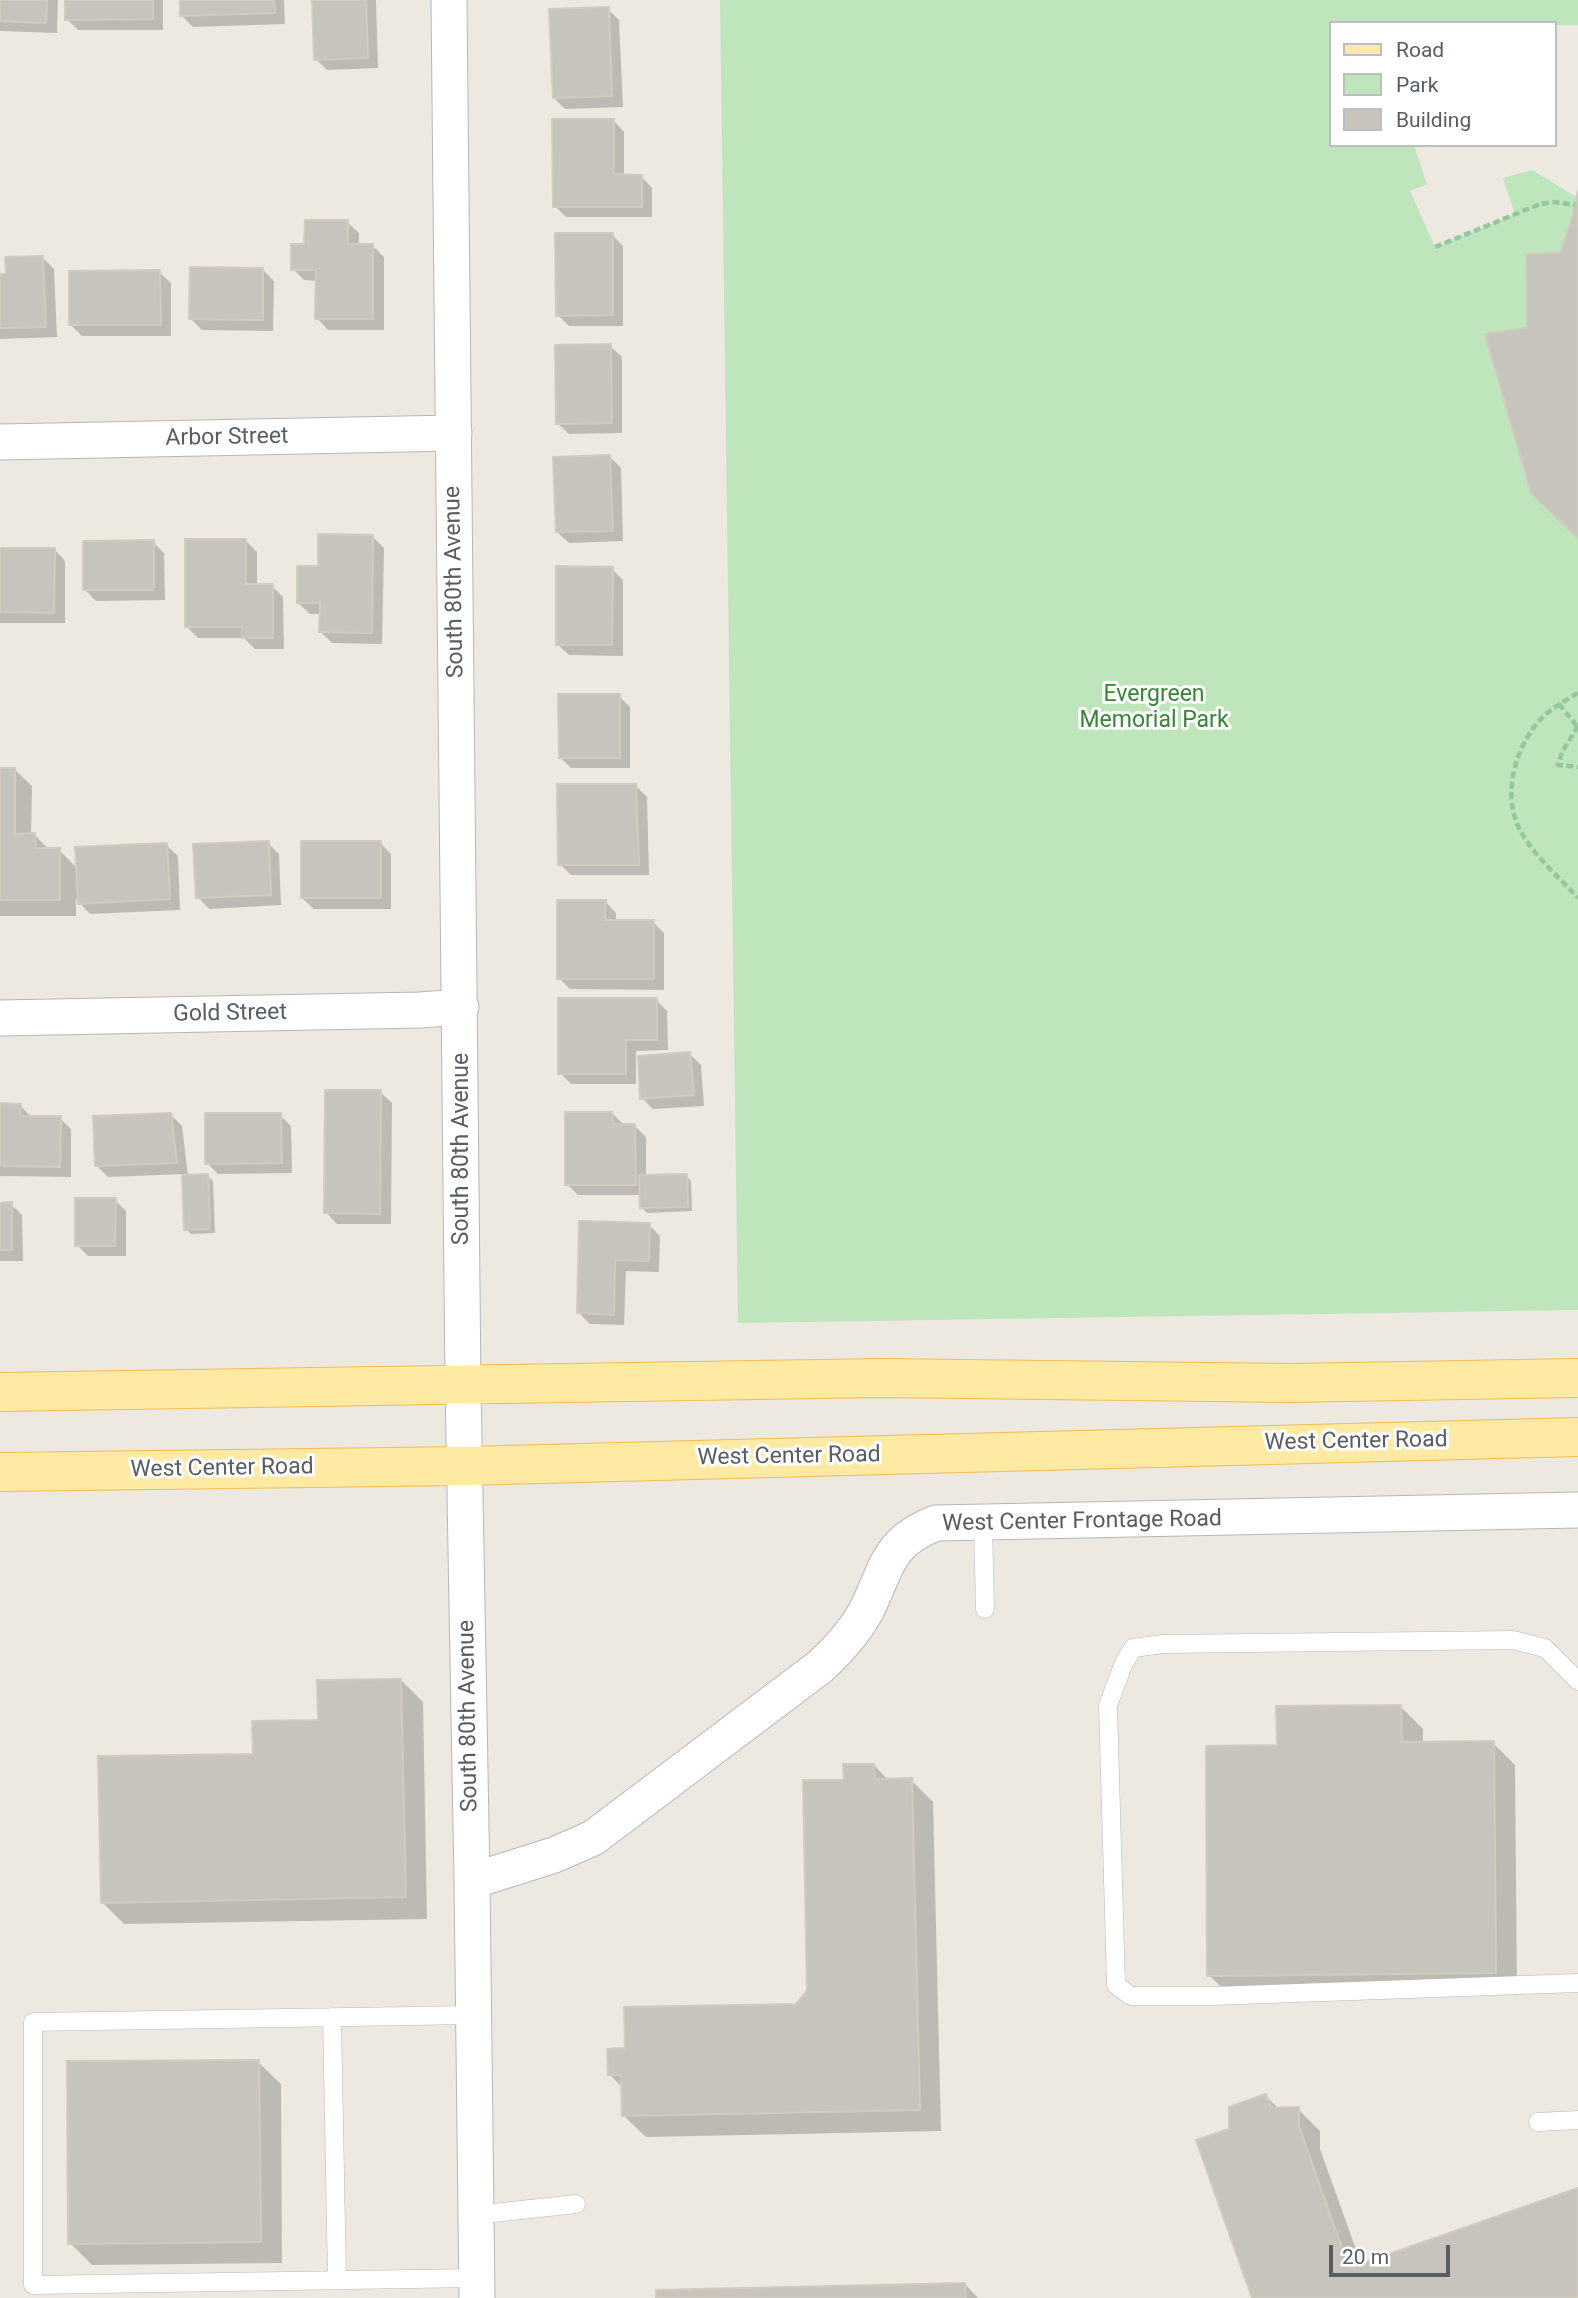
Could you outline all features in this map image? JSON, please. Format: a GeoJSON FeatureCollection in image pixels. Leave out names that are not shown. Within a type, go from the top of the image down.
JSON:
{"type":"FeatureCollection","features":[{"type":"Feature","properties":{"kind":"main road"},"geometry":{"type":"LineString","coordinates":[[0,1392],[882,1378],[1290,1383],[1578,1378]]}},
{"type":"Feature","properties":{"kind":"main road","name":"West Center Road"},"geometry":{"type":"LineString","coordinates":[[0,1472],[465,1466],[1578,1437]]}},
{"type":"Feature","properties":{"kind":"street","name":"South 80th Avenue"},"geometry":{"type":"LineString","coordinates":[[449,0],[463,1384],[476,2288]]}},
{"type":"Feature","properties":{"kind":"street","name":"Arbor Street"},"geometry":{"type":"LineString","coordinates":[[0,442],[454,433]]}},
{"type":"Feature","properties":{"kind":"street","name":"Gold Street"},"geometry":{"type":"LineString","coordinates":[[0,1018],[461,1007]]}},
{"type":"Feature","properties":{"kind":"street","name":"West Center Frontage Road"},"geometry":{"type":"LineString","coordinates":[[472,1881],[554,1855],[593,1838],[821,1666],[840,1648],[867,1609],[886,1564],[896,1549],[915,1531],[936,1523],[1578,1510]]}},
{"type":"Feature","properties":{"kind":"lane"},"geometry":{"type":"LineString","coordinates":[[982,1522],[985,1609]]}},
{"type":"Feature","properties":{"kind":"lane"},"geometry":{"type":"LineString","coordinates":[[1578,1681],[1545,1648],[1513,1640],[1163,1644],[1133,1648],[1124,1663],[1108,1705],[1116,1985],[1130,1996],[1213,1996],[1578,1983]]}},
{"type":"Feature","properties":{"kind":"lane"},"geometry":{"type":"LineString","coordinates":[[473,2015],[33,2022],[33,2286],[338,2280],[476,2288]]}},
{"type":"Feature","properties":{"kind":"lane"},"geometry":{"type":"LineString","coordinates":[[332,2017],[338,2280]]}},
{"type":"Feature","properties":{"kind":"lane"},"geometry":{"type":"LineString","coordinates":[[1538,2122],[1578,2120]]}},
{"type":"Feature","properties":{"kind":"lane"},"geometry":{"type":"LineString","coordinates":[[475,2215],[576,2204]]}},
{"type":"Feature","properties":{"kind":"path"},"geometry":{"type":"LineString","coordinates":[[1435,247],[1540,204],[1555,202],[1575,205]]}},
{"type":"Feature","properties":{"kind":"path"},"geometry":{"type":"LineString","coordinates":[[1578,693],[1559,704],[1532,729],[1512,778],[1513,807],[1518,826],[1529,844],[1578,898]]}},
{"type":"Feature","properties":{"kind":"path"},"geometry":{"type":"LineString","coordinates":[[1559,704],[1578,726],[1562,751],[1558,765],[1578,767]]}},
{"type":"Feature","properties":{"kind":"green space","name":"Evergreen Memorial Park"},"geometry":{"type":"Polygon","coordinates":[[[720,0],[1578,0],[1578,25],[1557,25],[1557,21],[1330,21],[1330,147],[1415,147],[1427,184],[1410,191],[1435,247],[1515,214],[1503,178],[1532,170],[1578,198],[1578,225],[1570,225],[1560,253],[1578,538],[1578,1310],[738,1323],[720,0]]]}},
{"type":"Feature","properties":{"kind":"building"},"geometry":{"type":"Polygon","coordinates":[[[0,0],[47,0],[46,23],[0,21],[0,0]]]}},
{"type":"Feature","properties":{"kind":"building"},"geometry":{"type":"Polygon","coordinates":[[[65,0],[153,0],[153,19],[65,20],[65,0]]]}},
{"type":"Feature","properties":{"kind":"building"},"geometry":{"type":"Polygon","coordinates":[[[180,0],[274,0],[275,13],[180,16],[180,0]]]}},
{"type":"Feature","properties":{"kind":"building"},"geometry":{"type":"Polygon","coordinates":[[[312,0],[366,0],[368,58],[314,60],[312,0]]]}},
{"type":"Feature","properties":{"kind":"building"},"geometry":{"type":"Polygon","coordinates":[[[609,7],[612,96],[553,98],[549,9],[609,7]]]}},
{"type":"Feature","properties":{"kind":"building"},"geometry":{"type":"Polygon","coordinates":[[[552,119],[614,119],[614,174],[642,175],[642,207],[553,207],[552,119]]]}},
{"type":"Feature","properties":{"kind":"building"},"geometry":{"type":"Polygon","coordinates":[[[1578,191],[1578,225],[1570,225],[1575,205],[1578,191]]]}},
{"type":"Feature","properties":{"kind":"building"},"geometry":{"type":"Polygon","coordinates":[[[305,220],[348,220],[348,244],[373,244],[373,319],[315,319],[316,270],[291,270],[291,244],[304,244],[305,220]]]}},
{"type":"Feature","properties":{"kind":"building"},"geometry":{"type":"Polygon","coordinates":[[[1570,225],[1578,225],[1578,538],[1531,493],[1485,334],[1527,328],[1526,254],[1560,253],[1570,225]]]}},
{"type":"Feature","properties":{"kind":"building"},"geometry":{"type":"Polygon","coordinates":[[[555,233],[613,233],[613,315],[556,316],[555,233]]]}},
{"type":"Feature","properties":{"kind":"building"},"geometry":{"type":"Polygon","coordinates":[[[43,256],[46,327],[0,328],[0,274],[6,274],[5,257],[43,256]]]}},
{"type":"Feature","properties":{"kind":"building"},"geometry":{"type":"Polygon","coordinates":[[[190,267],[263,268],[263,320],[189,319],[190,267]]]}},
{"type":"Feature","properties":{"kind":"building"},"geometry":{"type":"Polygon","coordinates":[[[160,270],[161,325],[69,325],[69,271],[160,270]]]}},
{"type":"Feature","properties":{"kind":"building"},"geometry":{"type":"Polygon","coordinates":[[[611,344],[612,423],[556,424],[555,345],[611,344]]]}},
{"type":"Feature","properties":{"kind":"building"},"geometry":{"type":"Polygon","coordinates":[[[610,455],[613,531],[556,532],[553,457],[610,455]]]}},
{"type":"Feature","properties":{"kind":"building"},"geometry":{"type":"Polygon","coordinates":[[[318,534],[373,535],[372,633],[319,632],[320,603],[297,603],[297,566],[318,566],[318,534]]]}},
{"type":"Feature","properties":{"kind":"building"},"geometry":{"type":"Polygon","coordinates":[[[185,539],[246,539],[246,584],[273,584],[273,638],[242,638],[242,627],[185,627],[185,539]]]}},
{"type":"Feature","properties":{"kind":"building"},"geometry":{"type":"Polygon","coordinates":[[[154,540],[154,590],[83,590],[83,541],[154,540]]]}},
{"type":"Feature","properties":{"kind":"building"},"geometry":{"type":"Polygon","coordinates":[[[0,548],[55,548],[54,613],[0,612],[0,548]]]}},
{"type":"Feature","properties":{"kind":"building"},"geometry":{"type":"Polygon","coordinates":[[[556,566],[613,567],[612,645],[556,645],[556,566]]]}},
{"type":"Feature","properties":{"kind":"building"},"geometry":{"type":"Polygon","coordinates":[[[558,694],[620,694],[620,758],[559,758],[558,694]]]}},
{"type":"Feature","properties":{"kind":"building"},"geometry":{"type":"Polygon","coordinates":[[[0,768],[15,768],[15,834],[35,833],[36,848],[60,848],[60,900],[0,900],[0,768]]]}},
{"type":"Feature","properties":{"kind":"building"},"geometry":{"type":"Polygon","coordinates":[[[557,784],[636,784],[639,865],[558,865],[557,784]]]}},
{"type":"Feature","properties":{"kind":"building"},"geometry":{"type":"Polygon","coordinates":[[[269,841],[271,895],[196,898],[193,844],[269,841]]]}},
{"type":"Feature","properties":{"kind":"building"},"geometry":{"type":"Polygon","coordinates":[[[301,841],[381,841],[381,898],[301,898],[301,841]]]}},
{"type":"Feature","properties":{"kind":"building"},"geometry":{"type":"Polygon","coordinates":[[[167,843],[170,899],[78,904],[75,847],[167,843]]]}},
{"type":"Feature","properties":{"kind":"building"},"geometry":{"type":"Polygon","coordinates":[[[557,900],[606,900],[605,920],[654,920],[654,979],[557,979],[557,900]]]}},
{"type":"Feature","properties":{"kind":"building"},"geometry":{"type":"Polygon","coordinates":[[[558,998],[657,998],[657,1040],[626,1040],[626,1074],[558,1074],[558,998]]]}},
{"type":"Feature","properties":{"kind":"building"},"geometry":{"type":"Polygon","coordinates":[[[690,1052],[694,1095],[640,1099],[638,1056],[690,1052]]]}},
{"type":"Feature","properties":{"kind":"building"},"geometry":{"type":"Polygon","coordinates":[[[325,1090],[381,1090],[380,1214],[324,1213],[325,1090]]]}},
{"type":"Feature","properties":{"kind":"building"},"geometry":{"type":"Polygon","coordinates":[[[0,1103],[21,1104],[20,1116],[61,1116],[60,1167],[0,1166],[0,1103]]]}},
{"type":"Feature","properties":{"kind":"building"},"geometry":{"type":"Polygon","coordinates":[[[565,1112],[612,1112],[613,1124],[635,1124],[636,1185],[565,1185],[565,1112]]]}},
{"type":"Feature","properties":{"kind":"building"},"geometry":{"type":"Polygon","coordinates":[[[171,1113],[177,1163],[95,1166],[93,1116],[171,1113]]]}},
{"type":"Feature","properties":{"kind":"building"},"geometry":{"type":"Polygon","coordinates":[[[205,1113],[281,1113],[282,1163],[205,1164],[205,1113]]]}},
{"type":"Feature","properties":{"kind":"building"},"geometry":{"type":"Polygon","coordinates":[[[208,1174],[210,1229],[184,1230],[182,1175],[208,1174]]]}},
{"type":"Feature","properties":{"kind":"building"},"geometry":{"type":"Polygon","coordinates":[[[687,1174],[688,1207],[640,1208],[639,1175],[687,1174]]]}},
{"type":"Feature","properties":{"kind":"building"},"geometry":{"type":"Polygon","coordinates":[[[75,1198],[116,1198],[115,1246],[75,1246],[75,1198]]]}},
{"type":"Feature","properties":{"kind":"building"},"geometry":{"type":"Polygon","coordinates":[[[12,1202],[12,1250],[0,1250],[0,1203],[12,1202]]]}},
{"type":"Feature","properties":{"kind":"building"},"geometry":{"type":"Polygon","coordinates":[[[579,1221],[650,1223],[649,1261],[615,1260],[614,1315],[577,1313],[579,1221]]]}},
{"type":"Feature","properties":{"kind":"building"},"geometry":{"type":"Polygon","coordinates":[[[401,1679],[406,1897],[101,1903],[98,1756],[253,1754],[252,1721],[318,1720],[317,1680],[401,1679]]]}},
{"type":"Feature","properties":{"kind":"building"},"geometry":{"type":"Polygon","coordinates":[[[1401,1705],[1402,1742],[1494,1741],[1496,1973],[1207,1976],[1206,1746],[1277,1745],[1276,1706],[1401,1705]]]}},
{"type":"Feature","properties":{"kind":"building"},"geometry":{"type":"Polygon","coordinates":[[[843,1764],[874,1764],[875,1779],[912,1778],[920,2110],[622,2116],[621,2075],[608,2075],[607,2049],[625,2048],[624,2007],[796,2004],[807,1991],[803,1780],[844,1780],[843,1764]]]}},
{"type":"Feature","properties":{"kind":"building"},"geometry":{"type":"Polygon","coordinates":[[[259,2060],[261,2242],[68,2244],[67,2061],[259,2060]]]}},
{"type":"Feature","properties":{"kind":"building"},"geometry":{"type":"Polygon","coordinates":[[[1266,2094],[1271,2108],[1299,2107],[1299,2126],[1349,2268],[1578,2188],[1578,2298],[1252,2298],[1196,2140],[1229,2129],[1229,2107],[1266,2094]]]}},
{"type":"Feature","properties":{"kind":"building"},"geometry":{"type":"Polygon","coordinates":[[[965,2283],[966,2298],[656,2298],[656,2290],[965,2283]]]}}]}
